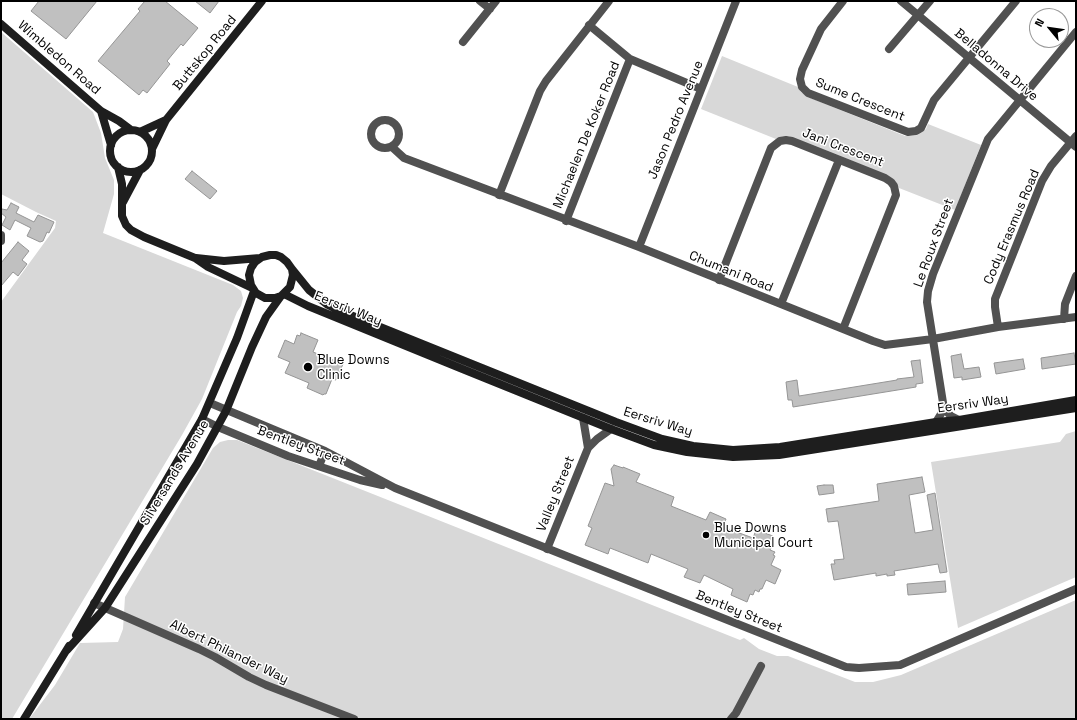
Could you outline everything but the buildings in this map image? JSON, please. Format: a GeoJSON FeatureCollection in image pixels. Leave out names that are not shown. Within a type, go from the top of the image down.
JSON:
{"type":"FeatureCollection","features":[{"type":"Feature","properties":{"kind":"main road","name":"Buttskop Road"},"geometry":{"type":"LineString","coordinates":[[152,149],[166,120],[262,1]]}},
{"type":"Feature","properties":{"kind":"main road","name":"Wimbledon Road"},"geometry":{"type":"LineString","coordinates":[[1,24],[102,111],[131,130]]}},
{"type":"Feature","properties":{"kind":"main road","name":"Wimbledon Road"},"geometry":{"type":"LineString","coordinates":[[102,111],[111,145]]}},
{"type":"Feature","properties":{"kind":"main road","name":"Buttskop Road"},"geometry":{"type":"LineString","coordinates":[[140,132],[166,120]]}},
{"type":"Feature","properties":{"kind":"main road"},"geometry":{"type":"LineString","coordinates":[[122,204],[140,170],[149,161],[152,149],[149,140],[140,132],[131,130],[118,134],[111,145],[111,156],[118,167],[122,184],[122,204],[122,216],[126,225],[131,230],[144,237],[195,258],[253,289],[265,298],[272,299],[282,295],[288,290],[292,282],[292,269],[287,262],[278,256],[270,255],[260,258],[224,261],[195,258]]}},
{"type":"Feature","properties":{"kind":"main road"},"geometry":{"type":"LineString","coordinates":[[118,167],[127,171],[140,170]]}},
{"type":"Feature","properties":{"kind":"main road"},"geometry":{"type":"LineString","coordinates":[[253,289],[250,282],[250,271],[255,262],[260,258]]}},
{"type":"Feature","properties":{"kind":"main road","name":"Eersriv Way"},"geometry":{"type":"LineString","coordinates":[[292,269],[309,290],[328,305],[338,310],[580,408],[648,434],[693,446],[733,450],[780,447],[936,422],[959,420],[1076,400]]}},
{"type":"Feature","properties":{"kind":"main road","name":"Silversands Avenue"},"geometry":{"type":"LineString","coordinates":[[24,719],[67,650],[202,419],[237,338],[253,289]]}},
{"type":"Feature","properties":{"kind":"main road","name":"Eersriv Way"},"geometry":{"type":"LineString","coordinates":[[282,295],[611,429],[654,445],[686,452],[733,457],[779,455],[1076,408]]}},
{"type":"Feature","properties":{"kind":"main road","name":"Silversands Avenue"},"geometry":{"type":"LineString","coordinates":[[67,650],[104,608],[197,464],[226,411],[266,317],[282,295]]}},
{"type":"Feature","properties":{"kind":"street"},"geometry":{"type":"LineString","coordinates":[[480,1],[490,9]]}},
{"type":"Feature","properties":{"kind":"street"},"geometry":{"type":"LineString","coordinates":[[463,42],[496,1]]}},
{"type":"Feature","properties":{"kind":"street"},"geometry":{"type":"LineString","coordinates":[[499,194],[540,91],[589,25],[609,1]]}},
{"type":"Feature","properties":{"kind":"street","name":"Jason Pedro Avenue"},"geometry":{"type":"LineString","coordinates":[[638,248],[736,1]]}},
{"type":"Feature","properties":{"kind":"street","name":"Sume Crescent"},"geometry":{"type":"LineString","coordinates":[[843,1],[821,29],[802,70],[800,79],[802,87],[808,93],[908,132],[916,131],[921,128],[934,100],[1016,1]]}},
{"type":"Feature","properties":{"kind":"street","name":"Belladonna Drive"},"geometry":{"type":"LineString","coordinates":[[901,1],[1073,145]]}},
{"type":"Feature","properties":{"kind":"street"},"geometry":{"type":"LineString","coordinates":[[889,49],[930,1]]}},
{"type":"Feature","properties":{"kind":"street"},"geometry":{"type":"LineString","coordinates":[[589,25],[630,59],[701,88]]}},
{"type":"Feature","properties":{"kind":"street","name":"Le Roux Street"},"geometry":{"type":"LineString","coordinates":[[944,409],[927,302],[928,291],[988,139],[1076,32]]}},
{"type":"Feature","properties":{"kind":"street","name":"Michaelen De Koker Road"},"geometry":{"type":"LineString","coordinates":[[566,221],[630,59]]}},
{"type":"Feature","properties":{"kind":"street","name":"Cody Erasmus Road"},"geometry":{"type":"LineString","coordinates":[[998,327],[994,307],[996,299],[1042,181],[1051,166],[1073,145],[1076,136]]}},
{"type":"Feature","properties":{"kind":"street","name":"Jani Crescent"},"geometry":{"type":"LineString","coordinates":[[719,280],[771,148],[774,144],[786,140],[885,178],[891,182],[896,195],[843,329]]}},
{"type":"Feature","properties":{"kind":"street","name":"Chumani Road"},"geometry":{"type":"LineString","coordinates":[[392,147],[404,158],[885,345],[933,339],[998,327],[1076,317]]}},
{"type":"Feature","properties":{"kind":"street"},"geometry":{"type":"LineString","coordinates":[[780,304],[839,160]]}},
{"type":"Feature","properties":{"kind":"street"},"geometry":{"type":"LineString","coordinates":[[1,235],[1,241]]}},
{"type":"Feature","properties":{"kind":"street"},"geometry":{"type":"LineString","coordinates":[[1064,319],[1065,304],[1076,276]]}},
{"type":"Feature","properties":{"kind":"street","name":"Bentley Street"},"geometry":{"type":"LineString","coordinates":[[210,403],[226,411],[325,451],[395,488],[846,667],[859,668],[900,665],[1076,589]]}},
{"type":"Feature","properties":{"kind":"street"},"geometry":{"type":"LineString","coordinates":[[936,422],[944,409],[951,416],[959,420]]}},
{"type":"Feature","properties":{"kind":"street","name":"Valley Street"},"geometry":{"type":"LineString","coordinates":[[583,418],[588,448]]}},
{"type":"Feature","properties":{"kind":"street","name":"Bentley Street"},"geometry":{"type":"LineString","coordinates":[[202,419],[288,456],[360,480],[395,488]]}},
{"type":"Feature","properties":{"kind":"street","name":"Valley Street"},"geometry":{"type":"LineString","coordinates":[[547,549],[588,448],[597,438],[611,429]]}},
{"type":"Feature","properties":{"kind":"street"},"geometry":{"type":"LineString","coordinates":[[319,466],[325,451]]}},
{"type":"Feature","properties":{"kind":"street","name":"Albert Philander Way"},"geometry":{"type":"LineString","coordinates":[[94,603],[200,649],[266,685],[354,719]]}},
{"type":"Feature","properties":{"kind":"street"},"geometry":{"type":"LineString","coordinates":[[732,719],[761,666]]}},
{"type":"Feature","properties":{"kind":"shaded area"},"geometry":{"type":"Polygon","coordinates":[[[1,32],[93,112],[101,133],[105,158],[114,180],[114,194],[103,233],[233,285],[241,291],[243,298],[202,399],[12,719],[1,719],[1,302],[55,228],[56,221],[1,194],[1,32]]]}},
{"type":"Feature","properties":{"kind":"shaded area"},"geometry":{"type":"Polygon","coordinates":[[[722,56],[798,87],[801,92],[808,97],[905,136],[918,135],[926,129],[928,124],[981,145],[955,210],[899,188],[888,176],[788,136],[776,139],[701,109],[722,56]]]}},
{"type":"Feature","properties":{"kind":"shaded area"},"geometry":{"type":"Polygon","coordinates":[[[1076,431],[1076,577],[958,628],[931,462],[1060,442],[1066,434],[1076,431]]]}},
{"type":"Feature","properties":{"kind":"shaded area"},"geometry":{"type":"Polygon","coordinates":[[[237,440],[740,640],[744,638],[759,649],[777,656],[788,656],[855,682],[873,682],[901,675],[1076,600],[1076,719],[29,719],[55,685],[80,643],[118,642],[123,629],[125,597],[213,448],[220,442],[237,440]]]}},
{"type":"Feature","properties":{"kind":"place","name":"Blue Downs Clinic"},"geometry":{"type":"Point","coordinates":[308,367]}},
{"type":"Feature","properties":{"kind":"place","name":"Blue Downs Municipal Court"},"geometry":{"type":"Point","coordinates":[706,535]}}]}
